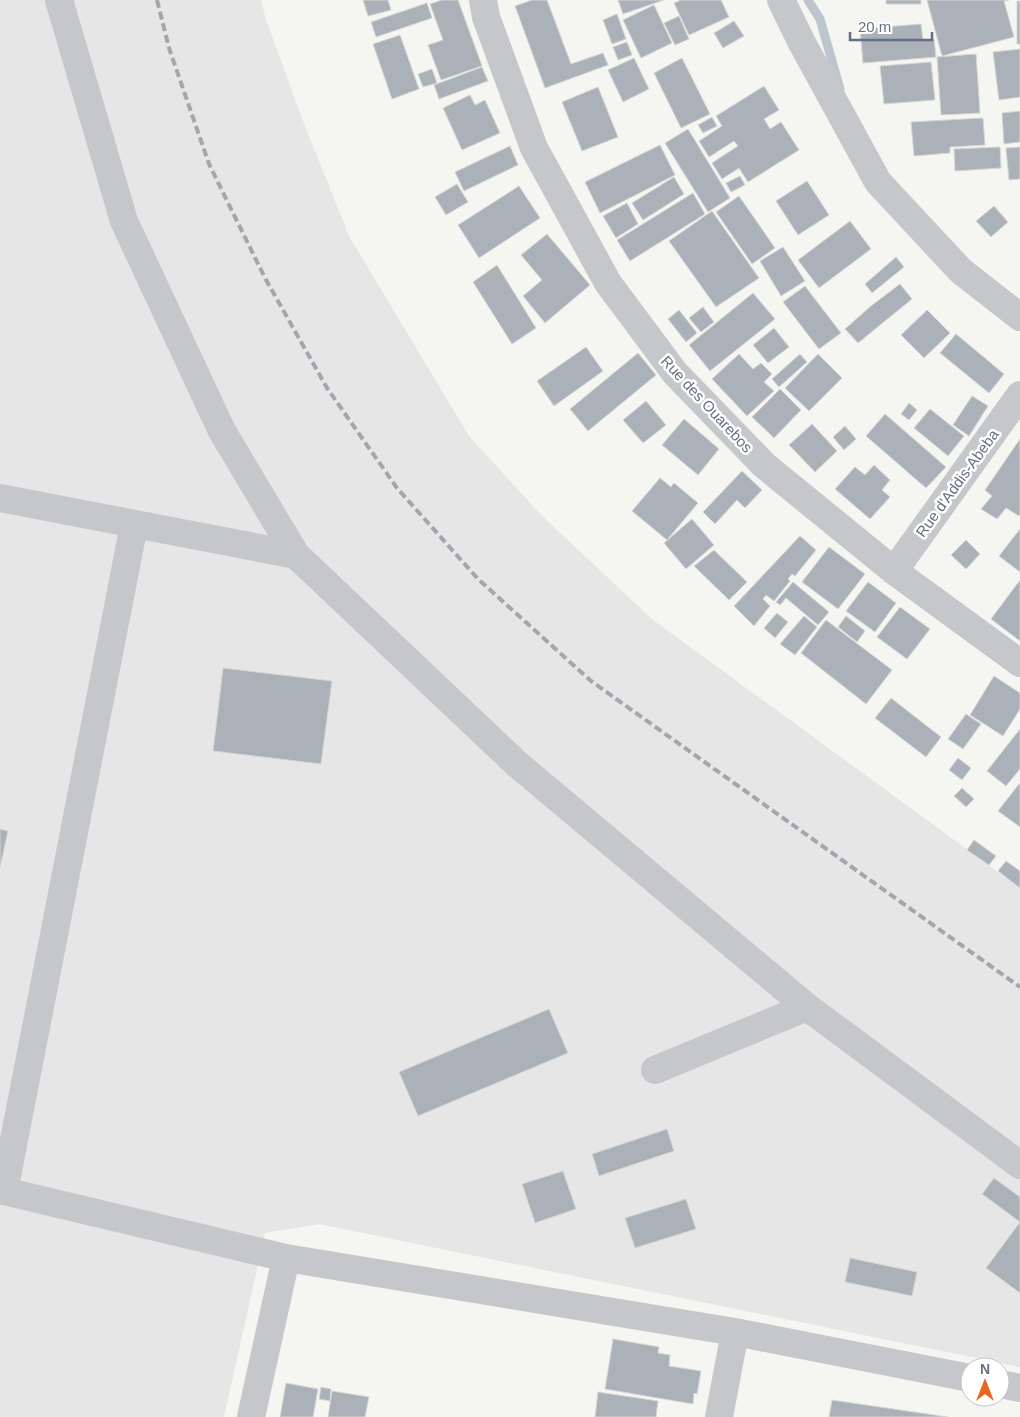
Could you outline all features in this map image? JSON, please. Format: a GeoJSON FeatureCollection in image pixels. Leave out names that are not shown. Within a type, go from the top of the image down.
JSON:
{"type":"FeatureCollection","features":[{"type":"Feature","properties":{"kind":"street"},"geometry":{"type":"LineString","coordinates":[[59,0],[124,221],[222,431],[296,555],[517,764],[807,1007],[1020,1165]]}},
{"type":"Feature","properties":{"kind":"street","name":"Rue des Ouarebos"},"geometry":{"type":"LineString","coordinates":[[483,0],[486,17],[534,148],[608,283],[675,373],[764,465],[894,570],[1020,663]]}},
{"type":"Feature","properties":{"kind":"street"},"geometry":{"type":"LineString","coordinates":[[781,0],[802,43],[878,182],[961,271],[1020,317]]}},
{"type":"Feature","properties":{"kind":"street","name":"Rue d'Addis-Abeba"},"geometry":{"type":"LineString","coordinates":[[894,570],[1020,395]]}},
{"type":"Feature","properties":{"kind":"street"},"geometry":{"type":"LineString","coordinates":[[0,498],[296,555]]}},
{"type":"Feature","properties":{"kind":"street"},"geometry":{"type":"LineString","coordinates":[[134,525],[2,1190],[286,1258],[735,1332],[960,1376]]}},
{"type":"Feature","properties":{"kind":"street"},"geometry":{"type":"LineString","coordinates":[[655,1070],[807,1007]]}},
{"type":"Feature","properties":{"kind":"street"},"geometry":{"type":"LineString","coordinates":[[251,1417],[286,1258]]}},
{"type":"Feature","properties":{"kind":"street"},"geometry":{"type":"LineString","coordinates":[[719,1417],[735,1332]]}},
{"type":"Feature","properties":{"kind":"shaded area"},"geometry":{"type":"Polygon","coordinates":[[[0,0],[261,0],[266,20],[306,129],[349,236],[469,436],[542,516],[653,620],[1020,888],[1020,1367],[1010,1365],[1010,1357],[971,1357],[319,1224],[265,1233],[224,1417],[0,1417],[0,0]]]}},
{"type":"Feature","properties":{"kind":"building"},"geometry":{"type":"Polygon","coordinates":[[[363,0],[388,0],[391,10],[368,16],[363,0]]]}},
{"type":"Feature","properties":{"kind":"building"},"geometry":{"type":"Polygon","coordinates":[[[442,0],[458,0],[482,66],[441,80],[428,45],[443,40],[430,4],[442,0]]]}},
{"type":"Feature","properties":{"kind":"building"},"geometry":{"type":"Polygon","coordinates":[[[532,0],[547,0],[571,64],[603,53],[608,65],[545,88],[515,6],[532,0]]]}},
{"type":"Feature","properties":{"kind":"building"},"geometry":{"type":"Polygon","coordinates":[[[618,0],[664,0],[623,14],[618,0]]]}},
{"type":"Feature","properties":{"kind":"building"},"geometry":{"type":"Polygon","coordinates":[[[681,0],[721,0],[729,17],[689,35],[674,3],[681,0]]]}},
{"type":"Feature","properties":{"kind":"building"},"geometry":{"type":"Polygon","coordinates":[[[886,0],[921,0],[921,4],[886,4],[886,0]]]}},
{"type":"Feature","properties":{"kind":"building"},"geometry":{"type":"Polygon","coordinates":[[[927,0],[1009,0],[1004,1],[1014,37],[942,56],[927,0]]]}},
{"type":"Feature","properties":{"kind":"building"},"geometry":{"type":"Polygon","coordinates":[[[1017,1],[1020,1],[1020,44],[1017,44],[1017,1]]]}},
{"type":"Feature","properties":{"kind":"building"},"geometry":{"type":"Polygon","coordinates":[[[427,3],[432,18],[376,37],[371,22],[427,3]]]}},
{"type":"Feature","properties":{"kind":"building"},"geometry":{"type":"Polygon","coordinates":[[[654,5],[672,43],[641,58],[623,20],[654,5]]]}},
{"type":"Feature","properties":{"kind":"building"},"geometry":{"type":"Polygon","coordinates":[[[617,14],[626,39],[612,44],[603,20],[617,14]]]}},
{"type":"Feature","properties":{"kind":"building"},"geometry":{"type":"Polygon","coordinates":[[[679,16],[689,39],[675,45],[664,23],[679,16]]]}},
{"type":"Feature","properties":{"kind":"building"},"geometry":{"type":"Polygon","coordinates":[[[734,21],[744,36],[723,48],[714,33],[734,21]]]}},
{"type":"Feature","properties":{"kind":"building"},"geometry":{"type":"Polygon","coordinates":[[[921,24],[923,40],[934,39],[936,57],[863,63],[860,29],[921,24]]]}},
{"type":"Feature","properties":{"kind":"building"},"geometry":{"type":"Polygon","coordinates":[[[400,35],[419,89],[392,99],[373,44],[400,35]]]}},
{"type":"Feature","properties":{"kind":"building"},"geometry":{"type":"Polygon","coordinates":[[[627,42],[632,55],[618,60],[613,47],[627,42]]]}},
{"type":"Feature","properties":{"kind":"building"},"geometry":{"type":"Polygon","coordinates":[[[1020,49],[1020,97],[999,100],[993,52],[1020,49]]]}},
{"type":"Feature","properties":{"kind":"building"},"geometry":{"type":"Polygon","coordinates":[[[976,54],[980,113],[941,115],[937,57],[976,54]]]}},
{"type":"Feature","properties":{"kind":"building"},"geometry":{"type":"Polygon","coordinates":[[[634,58],[649,89],[623,102],[608,70],[634,58]]]}},
{"type":"Feature","properties":{"kind":"building"},"geometry":{"type":"Polygon","coordinates":[[[682,58],[710,114],[681,128],[654,73],[682,58]]]}},
{"type":"Feature","properties":{"kind":"building"},"geometry":{"type":"Polygon","coordinates":[[[931,62],[935,100],[884,104],[880,66],[931,62]]]}},
{"type":"Feature","properties":{"kind":"building"},"geometry":{"type":"Polygon","coordinates":[[[482,67],[488,81],[439,99],[434,85],[482,67]]]}},
{"type":"Feature","properties":{"kind":"building"},"geometry":{"type":"Polygon","coordinates":[[[432,69],[437,83],[423,87],[418,74],[432,69]]]}},
{"type":"Feature","properties":{"kind":"building"},"geometry":{"type":"Polygon","coordinates":[[[764,86],[779,110],[764,119],[770,129],[781,122],[799,150],[748,182],[739,168],[722,179],[712,163],[738,146],[734,141],[709,157],[699,141],[722,126],[716,116],[764,86]]]}},
{"type":"Feature","properties":{"kind":"building"},"geometry":{"type":"Polygon","coordinates":[[[598,87],[618,137],[582,151],[562,102],[598,87]]]}},
{"type":"Feature","properties":{"kind":"building"},"geometry":{"type":"Polygon","coordinates":[[[470,95],[475,105],[485,100],[500,133],[462,150],[443,108],[470,95]]]}},
{"type":"Feature","properties":{"kind":"building"},"geometry":{"type":"Polygon","coordinates":[[[1020,111],[1020,142],[1004,144],[1002,113],[1020,111]]]}},
{"type":"Feature","properties":{"kind":"building"},"geometry":{"type":"Polygon","coordinates":[[[712,117],[717,126],[703,133],[698,125],[712,117]]]}},
{"type":"Feature","properties":{"kind":"building"},"geometry":{"type":"Polygon","coordinates":[[[983,118],[985,145],[950,147],[950,153],[914,156],[911,122],[983,118]]]}},
{"type":"Feature","properties":{"kind":"building"},"geometry":{"type":"Polygon","coordinates":[[[688,129],[730,198],[708,212],[665,143],[688,129]]]}},
{"type":"Feature","properties":{"kind":"building"},"geometry":{"type":"Polygon","coordinates":[[[660,145],[675,175],[600,213],[585,182],[660,145]]]}},
{"type":"Feature","properties":{"kind":"building"},"geometry":{"type":"Polygon","coordinates":[[[510,146],[518,165],[464,191],[455,172],[510,146]]]}},
{"type":"Feature","properties":{"kind":"building"},"geometry":{"type":"Polygon","coordinates":[[[1000,147],[1001,168],[955,171],[954,149],[1000,147]]]}},
{"type":"Feature","properties":{"kind":"building"},"geometry":{"type":"Polygon","coordinates":[[[1020,147],[1020,179],[1009,180],[1006,148],[1020,147]]]}},
{"type":"Feature","properties":{"kind":"building"},"geometry":{"type":"Polygon","coordinates":[[[740,176],[745,185],[731,192],[726,183],[740,176]]]}},
{"type":"Feature","properties":{"kind":"building"},"geometry":{"type":"Polygon","coordinates":[[[674,177],[684,194],[643,220],[632,203],[674,177]]]}},
{"type":"Feature","properties":{"kind":"building"},"geometry":{"type":"Polygon","coordinates":[[[807,181],[829,215],[798,235],[776,201],[807,181]]]}},
{"type":"Feature","properties":{"kind":"building"},"geometry":{"type":"Polygon","coordinates":[[[457,184],[468,202],[446,215],[435,197],[457,184]]]}},
{"type":"Feature","properties":{"kind":"building"},"geometry":{"type":"Polygon","coordinates":[[[519,186],[540,218],[479,258],[458,225],[519,186]]]}},
{"type":"Feature","properties":{"kind":"building"},"geometry":{"type":"Polygon","coordinates":[[[693,193],[705,214],[630,261],[617,240],[693,193]]]}},
{"type":"Feature","properties":{"kind":"building"},"geometry":{"type":"Polygon","coordinates":[[[739,196],[775,248],[752,264],[716,212],[739,196]]]}},
{"type":"Feature","properties":{"kind":"building"},"geometry":{"type":"Polygon","coordinates":[[[627,203],[638,224],[616,238],[603,216],[627,203]]]}},
{"type":"Feature","properties":{"kind":"building"},"geometry":{"type":"Polygon","coordinates":[[[994,206],[1008,222],[991,237],[976,221],[994,206]]]}},
{"type":"Feature","properties":{"kind":"building"},"geometry":{"type":"Polygon","coordinates":[[[712,211],[759,278],[716,307],[669,241],[712,211]]]}},
{"type":"Feature","properties":{"kind":"building"},"geometry":{"type":"Polygon","coordinates":[[[850,221],[871,249],[819,288],[798,260],[850,221]]]}},
{"type":"Feature","properties":{"kind":"building"},"geometry":{"type":"Polygon","coordinates":[[[547,234],[590,285],[545,323],[523,296],[542,280],[521,255],[547,234]]]}},
{"type":"Feature","properties":{"kind":"building"},"geometry":{"type":"Polygon","coordinates":[[[783,247],[805,281],[781,296],[760,261],[783,247]]]}},
{"type":"Feature","properties":{"kind":"building"},"geometry":{"type":"Polygon","coordinates":[[[896,257],[904,267],[872,293],[865,284],[896,257]]]}},
{"type":"Feature","properties":{"kind":"building"},"geometry":{"type":"Polygon","coordinates":[[[497,265],[536,328],[512,344],[473,282],[497,265]]]}},
{"type":"Feature","properties":{"kind":"building"},"geometry":{"type":"Polygon","coordinates":[[[900,284],[912,299],[858,343],[845,329],[900,284]]]}},
{"type":"Feature","properties":{"kind":"building"},"geometry":{"type":"Polygon","coordinates":[[[805,286],[841,333],[819,349],[783,302],[805,286]]]}},
{"type":"Feature","properties":{"kind":"building"},"geometry":{"type":"Polygon","coordinates":[[[753,293],[775,319],[710,371],[689,345],[753,293]]]}},
{"type":"Feature","properties":{"kind":"building"},"geometry":{"type":"Polygon","coordinates":[[[703,307],[714,322],[701,332],[689,318],[703,307]]]}},
{"type":"Feature","properties":{"kind":"building"},"geometry":{"type":"Polygon","coordinates":[[[679,310],[697,333],[686,342],[668,319],[679,310]]]}},
{"type":"Feature","properties":{"kind":"building"},"geometry":{"type":"Polygon","coordinates":[[[927,310],[950,333],[924,358],[901,335],[927,310]]]}},
{"type":"Feature","properties":{"kind":"building"},"geometry":{"type":"Polygon","coordinates":[[[774,328],[789,347],[768,363],[753,345],[774,328]]]}},
{"type":"Feature","properties":{"kind":"building"},"geometry":{"type":"Polygon","coordinates":[[[956,334],[1004,374],[989,393],[940,353],[956,334]]]}},
{"type":"Feature","properties":{"kind":"building"},"geometry":{"type":"Polygon","coordinates":[[[586,347],[603,371],[554,406],[537,381],[586,347]]]}},
{"type":"Feature","properties":{"kind":"building"},"geometry":{"type":"Polygon","coordinates":[[[638,353],[656,375],[588,431],[570,409],[638,353]]]}},
{"type":"Feature","properties":{"kind":"building"},"geometry":{"type":"Polygon","coordinates":[[[739,354],[753,369],[761,363],[772,374],[764,382],[774,391],[747,416],[712,379],[739,354]]]}},
{"type":"Feature","properties":{"kind":"building"},"geometry":{"type":"Polygon","coordinates":[[[800,354],[807,362],[779,387],[772,379],[800,354]]]}},
{"type":"Feature","properties":{"kind":"building"},"geometry":{"type":"Polygon","coordinates":[[[818,354],[842,378],[809,411],[785,388],[818,354]]]}},
{"type":"Feature","properties":{"kind":"building"},"geometry":{"type":"Polygon","coordinates":[[[780,389],[801,410],[774,438],[752,417],[780,389]]]}},
{"type":"Feature","properties":{"kind":"building"},"geometry":{"type":"Polygon","coordinates":[[[972,396],[988,406],[969,436],[953,425],[972,396]]]}},
{"type":"Feature","properties":{"kind":"building"},"geometry":{"type":"Polygon","coordinates":[[[646,401],[666,425],[643,443],[623,420],[646,401]]]}},
{"type":"Feature","properties":{"kind":"building"},"geometry":{"type":"Polygon","coordinates":[[[909,403],[917,410],[909,420],[901,414],[909,403]]]}},
{"type":"Feature","properties":{"kind":"building"},"geometry":{"type":"Polygon","coordinates":[[[930,409],[964,436],[948,456],[914,428],[930,409]]]}},
{"type":"Feature","properties":{"kind":"building"},"geometry":{"type":"Polygon","coordinates":[[[885,414],[946,467],[926,488],[866,436],[885,414]]]}},
{"type":"Feature","properties":{"kind":"building"},"geometry":{"type":"Polygon","coordinates":[[[684,419],[719,449],[698,475],[662,445],[684,419]]]}},
{"type":"Feature","properties":{"kind":"building"},"geometry":{"type":"Polygon","coordinates":[[[812,424],[837,451],[815,472],[789,445],[812,424]]]}},
{"type":"Feature","properties":{"kind":"building"},"geometry":{"type":"Polygon","coordinates":[[[845,426],[856,439],[844,450],[833,437],[845,426]]]}},
{"type":"Feature","properties":{"kind":"building"},"geometry":{"type":"Polygon","coordinates":[[[1020,439],[1020,514],[1019,516],[1006,508],[997,519],[981,509],[992,496],[985,490],[1020,439]]]}},
{"type":"Feature","properties":{"kind":"building"},"geometry":{"type":"Polygon","coordinates":[[[874,465],[890,480],[882,490],[890,497],[870,519],[835,489],[855,467],[865,475],[874,465]]]}},
{"type":"Feature","properties":{"kind":"building"},"geometry":{"type":"Polygon","coordinates":[[[742,471],[762,490],[745,508],[737,500],[715,524],[703,512],[742,471]]]}},
{"type":"Feature","properties":{"kind":"building"},"geometry":{"type":"Polygon","coordinates":[[[660,478],[671,487],[674,483],[698,503],[667,540],[632,511],[660,478]]]}},
{"type":"Feature","properties":{"kind":"building"},"geometry":{"type":"Polygon","coordinates":[[[692,519],[714,545],[686,569],[664,543],[692,519]]]}},
{"type":"Feature","properties":{"kind":"building"},"geometry":{"type":"Polygon","coordinates":[[[1020,529],[1020,572],[999,556],[1020,529]]]}},
{"type":"Feature","properties":{"kind":"building"},"geometry":{"type":"Polygon","coordinates":[[[800,536],[816,550],[795,576],[792,574],[788,579],[790,581],[774,601],[766,595],[763,599],[770,606],[754,626],[734,606],[800,536]]]}},
{"type":"Feature","properties":{"kind":"building"},"geometry":{"type":"Polygon","coordinates":[[[966,540],[980,554],[966,569],[951,555],[966,540]]]}},
{"type":"Feature","properties":{"kind":"building"},"geometry":{"type":"Polygon","coordinates":[[[829,547],[865,574],[838,609],[802,582],[829,547]]]}},
{"type":"Feature","properties":{"kind":"building"},"geometry":{"type":"Polygon","coordinates":[[[714,550],[747,582],[729,600],[694,566],[714,550]]]}},
{"type":"Feature","properties":{"kind":"building"},"geometry":{"type":"Polygon","coordinates":[[[1020,580],[1020,641],[991,619],[1020,580]]]}},
{"type":"Feature","properties":{"kind":"building"},"geometry":{"type":"Polygon","coordinates":[[[793,582],[829,612],[818,625],[786,598],[780,605],[776,602],[793,582]]]}},
{"type":"Feature","properties":{"kind":"building"},"geometry":{"type":"Polygon","coordinates":[[[868,582],[896,603],[875,632],[846,611],[868,582]]]}},
{"type":"Feature","properties":{"kind":"building"},"geometry":{"type":"Polygon","coordinates":[[[900,607],[930,629],[907,659],[877,637],[900,607]]]}},
{"type":"Feature","properties":{"kind":"building"},"geometry":{"type":"Polygon","coordinates":[[[777,613],[788,622],[775,638],[764,628],[777,613]]]}},
{"type":"Feature","properties":{"kind":"building"},"geometry":{"type":"Polygon","coordinates":[[[804,616],[817,627],[795,655],[780,644],[804,616]]]}},
{"type":"Feature","properties":{"kind":"building"},"geometry":{"type":"Polygon","coordinates":[[[846,616],[865,631],[857,642],[838,627],[846,616]]]}},
{"type":"Feature","properties":{"kind":"building"},"geometry":{"type":"Polygon","coordinates":[[[826,620],[892,670],[866,704],[801,653],[826,620]]]}},
{"type":"Feature","properties":{"kind":"building"},"geometry":{"type":"Polygon","coordinates":[[[223,668],[332,681],[321,764],[213,751],[223,668]]]}},
{"type":"Feature","properties":{"kind":"building"},"geometry":{"type":"Polygon","coordinates":[[[994,676],[1020,693],[1020,709],[1003,736],[970,715],[994,676]]]}},
{"type":"Feature","properties":{"kind":"building"},"geometry":{"type":"Polygon","coordinates":[[[891,698],[941,737],[926,757],[875,718],[891,698]]]}},
{"type":"Feature","properties":{"kind":"building"},"geometry":{"type":"Polygon","coordinates":[[[966,714],[981,724],[963,749],[948,739],[966,714]]]}},
{"type":"Feature","properties":{"kind":"building"},"geometry":{"type":"Polygon","coordinates":[[[1020,729],[1020,769],[1006,786],[987,771],[1020,729]]]}},
{"type":"Feature","properties":{"kind":"building"},"geometry":{"type":"Polygon","coordinates":[[[958,758],[971,768],[962,780],[949,770],[958,758]]]}},
{"type":"Feature","properties":{"kind":"building"},"geometry":{"type":"Polygon","coordinates":[[[1020,784],[1020,827],[998,811],[1020,784]]]}},
{"type":"Feature","properties":{"kind":"building"},"geometry":{"type":"Polygon","coordinates":[[[962,788],[974,799],[966,807],[954,796],[962,788]]]}},
{"type":"Feature","properties":{"kind":"building"},"geometry":{"type":"Polygon","coordinates":[[[0,829],[8,831],[0,868],[0,829]]]}},
{"type":"Feature","properties":{"kind":"building"},"geometry":{"type":"Polygon","coordinates":[[[974,840],[996,856],[989,865],[967,850],[974,840]]]}},
{"type":"Feature","properties":{"kind":"building"},"geometry":{"type":"Polygon","coordinates":[[[1006,861],[1020,871],[1020,888],[998,871],[1006,861]]]}},
{"type":"Feature","properties":{"kind":"building"},"geometry":{"type":"Polygon","coordinates":[[[549,1009],[568,1053],[418,1116],[399,1072],[549,1009]]]}},
{"type":"Feature","properties":{"kind":"building"},"geometry":{"type":"Polygon","coordinates":[[[667,1129],[674,1151],[599,1176],[592,1154],[667,1129]]]}},
{"type":"Feature","properties":{"kind":"building"},"geometry":{"type":"Polygon","coordinates":[[[563,1171],[576,1209],[535,1223],[522,1184],[563,1171]]]}},
{"type":"Feature","properties":{"kind":"building"},"geometry":{"type":"Polygon","coordinates":[[[994,1178],[1020,1197],[1020,1222],[982,1194],[994,1178]]]}},
{"type":"Feature","properties":{"kind":"building"},"geometry":{"type":"Polygon","coordinates":[[[686,1199],[696,1229],[635,1248],[625,1218],[686,1199]]]}},
{"type":"Feature","properties":{"kind":"building"},"geometry":{"type":"Polygon","coordinates":[[[1020,1222],[1020,1293],[986,1268],[1020,1222]]]}},
{"type":"Feature","properties":{"kind":"building"},"geometry":{"type":"Polygon","coordinates":[[[850,1258],[917,1272],[912,1296],[845,1282],[850,1258]]]}},
{"type":"Feature","properties":{"kind":"building"},"geometry":{"type":"Polygon","coordinates":[[[613,1339],[659,1347],[658,1353],[670,1355],[669,1366],[701,1371],[697,1394],[694,1393],[693,1404],[605,1389],[613,1339]]]}},
{"type":"Feature","properties":{"kind":"building"},"geometry":{"type":"Polygon","coordinates":[[[286,1383],[318,1389],[313,1417],[280,1417],[286,1383]]]}},
{"type":"Feature","properties":{"kind":"building"},"geometry":{"type":"Polygon","coordinates":[[[321,1387],[331,1389],[330,1401],[319,1399],[321,1387]]]}},
{"type":"Feature","properties":{"kind":"building"},"geometry":{"type":"Polygon","coordinates":[[[332,1391],[369,1397],[365,1417],[328,1417],[332,1391]]]}},
{"type":"Feature","properties":{"kind":"building"},"geometry":{"type":"Polygon","coordinates":[[[598,1392],[658,1401],[656,1417],[595,1417],[598,1392]]]}},
{"type":"Feature","properties":{"kind":"building"},"geometry":{"type":"Polygon","coordinates":[[[832,1400],[948,1417],[829,1417],[832,1400]]]}},
{"type":"Feature","properties":{"kind":"waterway"},"geometry":{"type":"LineString","coordinates":[[808,0],[820,19],[840,89]]}},
{"type":"Feature","properties":{"kind":"railway"},"geometry":{"type":"LineString","coordinates":[[157,0],[169,48],[209,164],[265,278],[327,388],[397,488],[478,579],[591,681],[1020,987]]}}]}
